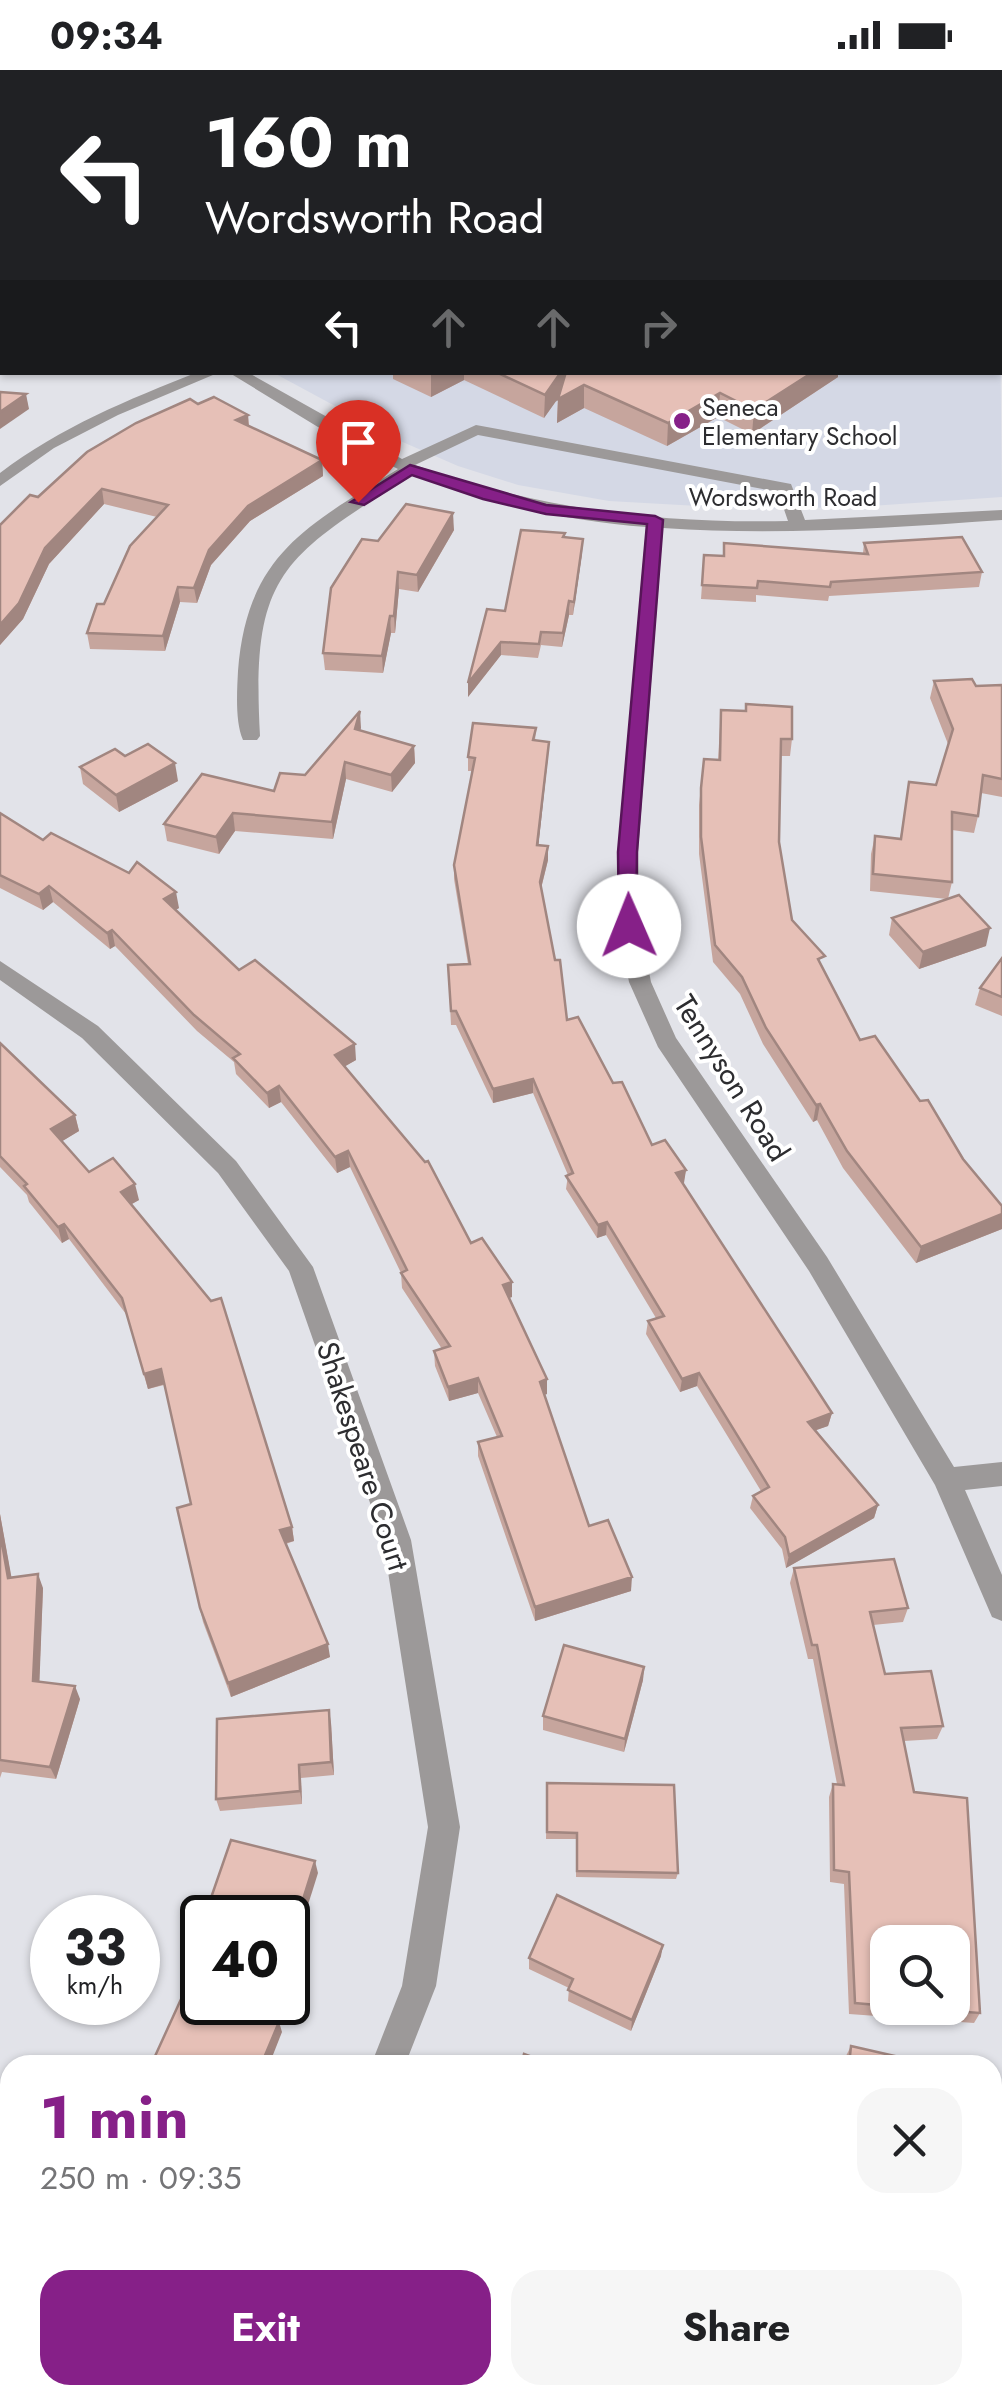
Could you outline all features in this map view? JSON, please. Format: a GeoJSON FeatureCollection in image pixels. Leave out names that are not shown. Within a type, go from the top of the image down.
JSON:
{"type":"FeatureCollection","features":[{"type":"Feature","properties":{"kind":"street"},"geometry":{"type":"LineString","coordinates":[[0,482],[64,436],[112,412],[205,375]]}},
{"type":"Feature","properties":{"kind":"street","name":"Wordsworth Road"},"geometry":{"type":"LineString","coordinates":[[240,375],[406,467],[488,496],[546,509],[655,520],[799,526],[1002,515]]}},
{"type":"Feature","properties":{"kind":"street"},"geometry":{"type":"LineString","coordinates":[[250,736],[246,656],[250,623],[265,583],[294,547],[406,467],[476,430],[785,488],[799,526]]}},
{"type":"Feature","properties":{"kind":"street","name":"Tennyson Road"},"geometry":{"type":"LineString","coordinates":[[655,520],[628,852],[629,926],[640,982],[666,1040],[818,1264],[948,1480],[1002,1608]]}},
{"type":"Feature","properties":{"kind":"street","name":"Shakespeare Court"},"geometry":{"type":"LineString","coordinates":[[0,969],[90,1032],[227,1167],[300,1267],[397,1540],[444,1826],[418,1986],[392,2055]]}},
{"type":"Feature","properties":{"kind":"street"},"geometry":{"type":"LineString","coordinates":[[948,1480],[1002,1474]]}},
{"type":"Feature","properties":{"kind":"shaded area","name":"Seneca Elementary School"},"geometry":{"type":"Polygon","coordinates":[[[278,375],[1001,375],[1002,497],[752,509],[609,501],[518,485],[458,466],[398,440],[278,375]]]}},
{"type":"Feature","properties":{"kind":"building"},"geometry":{"type":"Polygon","coordinates":[[[502,375],[559,375],[545,395],[502,375]]]}},
{"type":"Feature","properties":{"kind":"building"},"geometry":{"type":"Polygon","coordinates":[[[565,375],[808,375],[754,410],[720,393],[668,423],[584,385],[558,399],[565,375]]]}},
{"type":"Feature","properties":{"kind":"building"},"geometry":{"type":"Polygon","coordinates":[[[0,392],[26,394],[0,412],[0,392]]]}},
{"type":"Feature","properties":{"kind":"building"},"geometry":{"type":"Polygon","coordinates":[[[214,397],[248,415],[236,420],[322,460],[248,506],[209,550],[194,588],[178,587],[163,636],[87,633],[97,604],[104,604],[130,546],[168,505],[102,489],[45,548],[19,603],[0,625],[0,525],[30,495],[38,497],[87,452],[136,423],[190,399],[198,404],[214,397]]]}},
{"type":"Feature","properties":{"kind":"building"},"geometry":{"type":"Polygon","coordinates":[[[406,504],[453,513],[417,575],[398,572],[394,616],[390,616],[382,656],[323,653],[331,588],[362,539],[378,541],[406,504]]]}},
{"type":"Feature","properties":{"kind":"building"},"geometry":{"type":"Polygon","coordinates":[[[521,530],[565,533],[563,537],[583,539],[574,602],[569,601],[563,633],[541,632],[539,644],[501,642],[468,683],[487,609],[505,611],[521,530]]]}},
{"type":"Feature","properties":{"kind":"building"},"geometry":{"type":"Polygon","coordinates":[[[962,537],[982,572],[831,582],[830,587],[758,581],[757,588],[702,585],[704,555],[724,556],[724,543],[868,554],[864,543],[962,537]]]}},
{"type":"Feature","properties":{"kind":"building"},"geometry":{"type":"Polygon","coordinates":[[[972,679],[976,686],[1002,685],[1002,779],[983,775],[978,816],[952,812],[952,882],[873,874],[875,836],[901,839],[909,782],[936,785],[953,729],[934,681],[972,679]]]}},
{"type":"Feature","properties":{"kind":"building"},"geometry":{"type":"Polygon","coordinates":[[[746,704],[792,707],[792,739],[781,739],[779,842],[792,920],[825,956],[818,959],[860,1040],[875,1036],[920,1101],[928,1100],[963,1159],[1002,1206],[1002,1214],[921,1247],[847,1151],[820,1104],[816,1105],[766,1028],[742,977],[715,945],[701,837],[704,759],[720,760],[721,710],[746,711],[746,704]]]}},
{"type":"Feature","properties":{"kind":"building"},"geometry":{"type":"Polygon","coordinates":[[[360,711],[355,729],[414,746],[391,775],[345,762],[332,822],[233,813],[216,837],[164,824],[202,774],[274,791],[280,773],[305,775],[360,711]]]}},
{"type":"Feature","properties":{"kind":"building"},"geometry":{"type":"Polygon","coordinates":[[[473,723],[536,728],[533,740],[549,742],[537,845],[548,846],[540,882],[555,960],[560,960],[567,1020],[578,1017],[613,1083],[622,1082],[652,1145],[665,1140],[686,1170],[676,1173],[832,1413],[808,1422],[878,1505],[789,1555],[785,1537],[753,1496],[769,1487],[699,1373],[682,1379],[648,1321],[664,1316],[607,1222],[598,1225],[566,1176],[573,1173],[533,1079],[493,1089],[456,1011],[451,1011],[448,965],[470,964],[454,865],[475,758],[468,757],[473,723]]]}},
{"type":"Feature","properties":{"kind":"building"},"geometry":{"type":"Polygon","coordinates":[[[148,744],[175,763],[116,795],[80,767],[115,749],[125,756],[148,744]]]}},
{"type":"Feature","properties":{"kind":"building"},"geometry":{"type":"Polygon","coordinates":[[[0,813],[43,840],[51,833],[129,873],[137,862],[176,892],[164,899],[239,970],[255,960],[355,1044],[335,1055],[428,1161],[471,1243],[482,1238],[512,1282],[503,1285],[547,1379],[540,1382],[589,1526],[608,1520],[632,1577],[535,1607],[478,1442],[502,1436],[478,1378],[448,1387],[434,1351],[450,1346],[401,1273],[407,1270],[348,1151],[335,1157],[279,1086],[267,1093],[233,1058],[240,1054],[194,1015],[112,930],[107,933],[49,886],[39,894],[0,875],[0,813]]]}},
{"type":"Feature","properties":{"kind":"building"},"geometry":{"type":"Polygon","coordinates":[[[959,895],[990,928],[923,952],[892,918],[959,895]]]}},
{"type":"Feature","properties":{"kind":"building"},"geometry":{"type":"Polygon","coordinates":[[[1002,958],[1002,997],[980,988],[1002,958]]]}},
{"type":"Feature","properties":{"kind":"building"},"geometry":{"type":"Polygon","coordinates":[[[0,1043],[75,1115],[51,1129],[89,1172],[113,1158],[135,1184],[121,1192],[211,1301],[221,1298],[292,1527],[280,1530],[328,1644],[228,1683],[200,1608],[177,1508],[191,1504],[161,1369],[144,1374],[122,1298],[64,1224],[58,1227],[24,1186],[27,1184],[0,1156],[0,1043]]]}},
{"type":"Feature","properties":{"kind":"building"},"geometry":{"type":"Polygon","coordinates":[[[0,1532],[8,1578],[38,1574],[33,1681],[75,1686],[50,1767],[0,1760],[0,1532]]]}},
{"type":"Feature","properties":{"kind":"building"},"geometry":{"type":"Polygon","coordinates":[[[894,1559],[908,1608],[870,1612],[885,1674],[931,1671],[943,1726],[901,1728],[914,1792],[967,1798],[980,2013],[970,2012],[970,1925],[870,1925],[870,2004],[855,2003],[849,1872],[834,1870],[833,1784],[844,1785],[817,1645],[812,1645],[794,1568],[894,1559]]]}},
{"type":"Feature","properties":{"kind":"building"},"geometry":{"type":"Polygon","coordinates":[[[564,1645],[644,1667],[625,1739],[543,1716],[564,1645]]]}},
{"type":"Feature","properties":{"kind":"building"},"geometry":{"type":"Polygon","coordinates":[[[329,1710],[331,1762],[299,1765],[300,1791],[216,1799],[217,1719],[329,1710]]]}},
{"type":"Feature","properties":{"kind":"building"},"geometry":{"type":"Polygon","coordinates":[[[547,1783],[674,1785],[678,1873],[577,1871],[577,1833],[547,1832],[547,1783]]]}},
{"type":"Feature","properties":{"kind":"building"},"geometry":{"type":"Polygon","coordinates":[[[231,1840],[315,1861],[304,1895],[212,1895],[231,1840]]]}},
{"type":"Feature","properties":{"kind":"building"},"geometry":{"type":"Polygon","coordinates":[[[557,1895],[663,1945],[632,2020],[568,1990],[573,1979],[529,1958],[557,1895]]]}},
{"type":"Feature","properties":{"kind":"building"},"geometry":{"type":"Polygon","coordinates":[[[180,2001],[180,2025],[278,2025],[265,2055],[156,2055],[180,2001]]]}},
{"type":"Feature","properties":{"kind":"building"},"geometry":{"type":"Polygon","coordinates":[[[851,2046],[890,2055],[850,2055],[851,2046]]]}},
{"type":"Feature","properties":{"kind":"place","name":"Seneca Elementary School"},"geometry":{"type":"Point","coordinates":[682,421]}},
{"type":"Feature","properties":{"kind":"route"},"geometry":{"type":"LineString","coordinates":[[358,502],[410,469],[488,496],[546,509],[655,520],[628,852],[629,926]]}}]}
